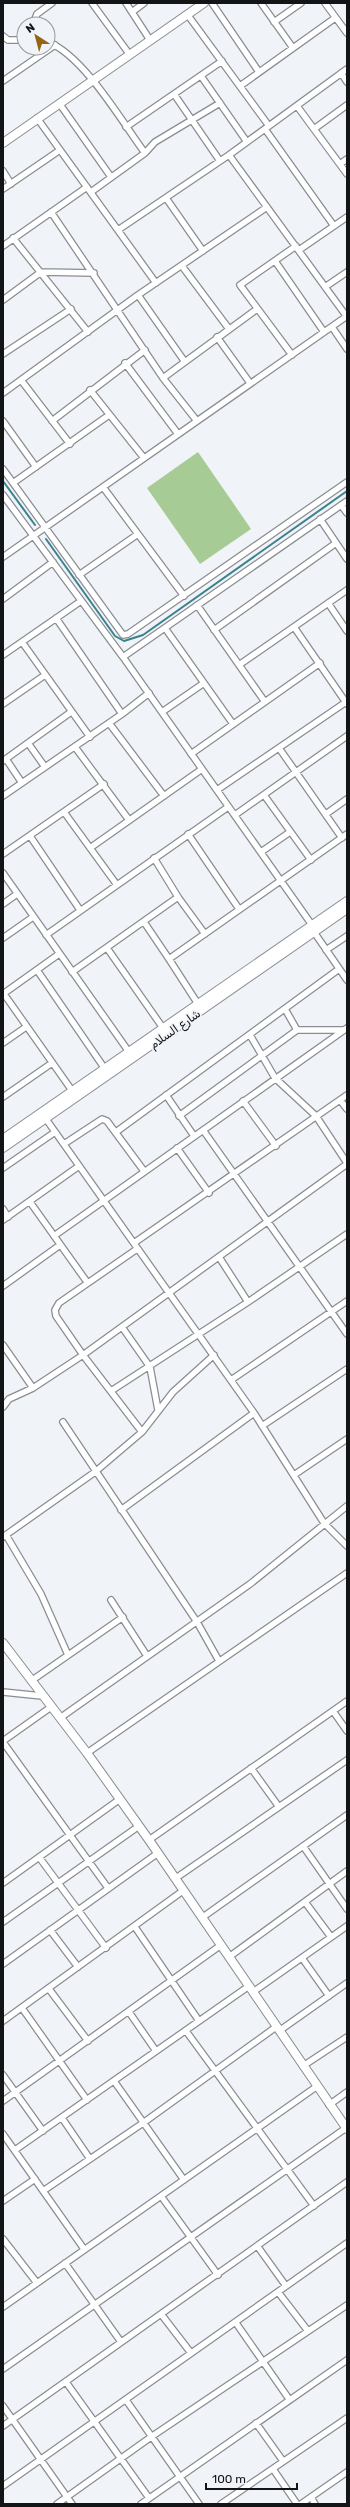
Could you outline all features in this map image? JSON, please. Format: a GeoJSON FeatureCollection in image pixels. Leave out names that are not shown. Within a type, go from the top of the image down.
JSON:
{"type":"FeatureCollection","features":[{"type":"Feature","properties":{"kind":"street"},"geometry":{"type":"LineString","coordinates":[[36,16],[52,3]]}},
{"type":"Feature","properties":{"kind":"street"},"geometry":{"type":"LineString","coordinates":[[92,3],[130,54]]}},
{"type":"Feature","properties":{"kind":"street"},"geometry":{"type":"LineString","coordinates":[[126,3],[150,40]]}},
{"type":"Feature","properties":{"kind":"street"},"geometry":{"type":"LineString","coordinates":[[132,12],[144,3]]}},
{"type":"Feature","properties":{"kind":"street"},"geometry":{"type":"LineString","coordinates":[[3,143],[204,3]]}},
{"type":"Feature","properties":{"kind":"street"},"geometry":{"type":"LineString","coordinates":[[212,3],[259,72]]}},
{"type":"Feature","properties":{"kind":"street"},"geometry":{"type":"LineString","coordinates":[[261,3],[292,48]]}},
{"type":"Feature","properties":{"kind":"street"},"geometry":{"type":"LineString","coordinates":[[274,22],[301,3]]}},
{"type":"Feature","properties":{"kind":"street"},"geometry":{"type":"LineString","coordinates":[[325,3],[347,33]]}},
{"type":"Feature","properties":{"kind":"street"},"geometry":{"type":"LineString","coordinates":[[187,14],[240,86],[334,226]]}},
{"type":"Feature","properties":{"kind":"street"},"geometry":{"type":"LineString","coordinates":[[240,86],[335,18]]}},
{"type":"Feature","properties":{"kind":"street"},"geometry":{"type":"LineString","coordinates":[[3,36],[8,40],[16,40]]}},
{"type":"Feature","properties":{"kind":"street"},"geometry":{"type":"LineString","coordinates":[[56,46],[92,80],[145,153]]}},
{"type":"Feature","properties":{"kind":"street"},"geometry":{"type":"LineString","coordinates":[[3,81],[39,56]]}},
{"type":"Feature","properties":{"kind":"street"},"geometry":{"type":"LineString","coordinates":[[126,127],[222,61]]}},
{"type":"Feature","properties":{"kind":"street"},"geometry":{"type":"LineString","coordinates":[[118,230],[267,128],[347,69]]}},
{"type":"Feature","properties":{"kind":"street"},"geometry":{"type":"LineString","coordinates":[[341,74],[347,82]]}},
{"type":"Feature","properties":{"kind":"street"},"geometry":{"type":"LineString","coordinates":[[201,76],[247,142]]}},
{"type":"Feature","properties":{"kind":"street"},"geometry":{"type":"LineString","coordinates":[[174,94],[220,161]]}},
{"type":"Feature","properties":{"kind":"street"},"geometry":{"type":"LineString","coordinates":[[59,103],[111,178]]}},
{"type":"Feature","properties":{"kind":"street"},"geometry":{"type":"LineString","coordinates":[[91,192],[145,153],[155,142],[192,122],[220,103]]}},
{"type":"Feature","properties":{"kind":"street"},"geometry":{"type":"LineString","coordinates":[[314,129],[347,105]]}},
{"type":"Feature","properties":{"kind":"street"},"geometry":{"type":"LineString","coordinates":[[297,106],[347,174]]}},
{"type":"Feature","properties":{"kind":"street"},"geometry":{"type":"LineString","coordinates":[[37,118],[156,283]]}},
{"type":"Feature","properties":{"kind":"street"},"geometry":{"type":"LineString","coordinates":[[3,189],[60,150]]}},
{"type":"Feature","properties":{"kind":"street"},"geometry":{"type":"LineString","coordinates":[[3,557],[347,316],[228,155]]}},
{"type":"Feature","properties":{"kind":"street"},"geometry":{"type":"LineString","coordinates":[[340,164],[347,159]]}},
{"type":"Feature","properties":{"kind":"street"},"geometry":{"type":"LineString","coordinates":[[3,171],[11,184]]}},
{"type":"Feature","properties":{"kind":"street"},"geometry":{"type":"LineString","coordinates":[[3,246],[87,187]]}},
{"type":"Feature","properties":{"kind":"street"},"geometry":{"type":"LineString","coordinates":[[166,198],[203,251]]}},
{"type":"Feature","properties":{"kind":"street"},"geometry":{"type":"LineString","coordinates":[[3,393],[119,311],[138,295],[267,207]]}},
{"type":"Feature","properties":{"kind":"street"},"geometry":{"type":"LineString","coordinates":[[51,212],[94,273],[163,378],[197,421]]}},
{"type":"Feature","properties":{"kind":"street"},"geometry":{"type":"LineString","coordinates":[[292,355],[240,285],[274,261],[298,248],[347,217]]}},
{"type":"Feature","properties":{"kind":"street"},"geometry":{"type":"LineString","coordinates":[[13,238],[88,332]]}},
{"type":"Feature","properties":{"kind":"street"},"geometry":{"type":"LineString","coordinates":[[274,261],[324,332]]}},
{"type":"Feature","properties":{"kind":"street"},"geometry":{"type":"LineString","coordinates":[[182,266],[229,329]]}},
{"type":"Feature","properties":{"kind":"street"},"geometry":{"type":"LineString","coordinates":[[3,300],[41,272],[94,273]]}},
{"type":"Feature","properties":{"kind":"street"},"geometry":{"type":"LineString","coordinates":[[326,287],[347,272]]}},
{"type":"Feature","properties":{"kind":"street"},"geometry":{"type":"LineString","coordinates":[[138,295],[185,362]]}},
{"type":"Feature","properties":{"kind":"street"},"geometry":{"type":"LineString","coordinates":[[163,378],[257,308]]}},
{"type":"Feature","properties":{"kind":"street"},"geometry":{"type":"LineString","coordinates":[[3,354],[71,309]]}},
{"type":"Feature","properties":{"kind":"street"},"geometry":{"type":"LineString","coordinates":[[332,327],[347,349]]}},
{"type":"Feature","properties":{"kind":"street"},"geometry":{"type":"LineString","coordinates":[[217,337],[250,383]]}},
{"type":"Feature","properties":{"kind":"street"},"geometry":{"type":"LineString","coordinates":[[52,421],[125,363],[145,350]]}},
{"type":"Feature","properties":{"kind":"street"},"geometry":{"type":"LineString","coordinates":[[125,363],[178,434]]}},
{"type":"Feature","properties":{"kind":"street"},"geometry":{"type":"LineString","coordinates":[[21,380],[70,444]]}},
{"type":"Feature","properties":{"kind":"street"},"geometry":{"type":"LineString","coordinates":[[90,390],[144,458]]}},
{"type":"Feature","properties":{"kind":"street"},"geometry":{"type":"LineString","coordinates":[[13,483],[109,415]]}},
{"type":"Feature","properties":{"kind":"street"},"geometry":{"type":"LineString","coordinates":[[3,421],[36,466]]}},
{"type":"Feature","properties":{"kind":"street"},"geometry":{"type":"LineString","coordinates":[[3,468],[123,635],[128,634],[184,596],[347,482]]}},
{"type":"Feature","properties":{"kind":"street"},"geometry":{"type":"LineString","coordinates":[[103,486],[184,596]]}},
{"type":"Feature","properties":{"kind":"street"},"geometry":{"type":"LineString","coordinates":[[3,495],[149,693],[261,852],[347,980]]}},
{"type":"Feature","properties":{"kind":"street"},"geometry":{"type":"LineString","coordinates":[[123,657],[347,501]]}},
{"type":"Feature","properties":{"kind":"street"},"geometry":{"type":"LineString","coordinates":[[341,505],[347,513]]}},
{"type":"Feature","properties":{"kind":"street"},"geometry":{"type":"LineString","coordinates":[[320,520],[347,559]]}},
{"type":"Feature","properties":{"kind":"street"},"geometry":{"type":"LineString","coordinates":[[80,575],[138,534]]}},
{"type":"Feature","properties":{"kind":"street"},"geometry":{"type":"LineString","coordinates":[[214,630],[336,543]]}},
{"type":"Feature","properties":{"kind":"street"},"geometry":{"type":"LineString","coordinates":[[3,600],[53,562]]}},
{"type":"Feature","properties":{"kind":"street"},"geometry":{"type":"LineString","coordinates":[[239,665],[347,590]]}},
{"type":"Feature","properties":{"kind":"street"},"geometry":{"type":"LineString","coordinates":[[3,655],[81,601]]}},
{"type":"Feature","properties":{"kind":"street"},"geometry":{"type":"LineString","coordinates":[[328,603],[347,631]]}},
{"type":"Feature","properties":{"kind":"street"},"geometry":{"type":"LineString","coordinates":[[196,605],[265,702]]}},
{"type":"Feature","properties":{"kind":"street"},"geometry":{"type":"LineString","coordinates":[[56,618],[122,714]]}},
{"type":"Feature","properties":{"kind":"street"},"geometry":{"type":"LineString","coordinates":[[165,628],[233,724]]}},
{"type":"Feature","properties":{"kind":"street"},"geometry":{"type":"LineString","coordinates":[[217,790],[346,703],[320,663],[294,628]]}},
{"type":"Feature","properties":{"kind":"street"},"geometry":{"type":"LineString","coordinates":[[22,642],[44,675],[90,737]]}},
{"type":"Feature","properties":{"kind":"street"},"geometry":{"type":"LineString","coordinates":[[191,754],[320,663]]}},
{"type":"Feature","properties":{"kind":"street"},"geometry":{"type":"LineString","coordinates":[[3,704],[44,675]]}},
{"type":"Feature","properties":{"kind":"street"},"geometry":{"type":"LineString","coordinates":[[162,712],[204,683]]}},
{"type":"Feature","properties":{"kind":"street"},"geometry":{"type":"LineString","coordinates":[[3,796],[90,737],[149,693]]}},
{"type":"Feature","properties":{"kind":"street"},"geometry":{"type":"LineString","coordinates":[[22,783],[4,760],[71,712]]}},
{"type":"Feature","properties":{"kind":"street"},"geometry":{"type":"LineString","coordinates":[[109,723],[164,796]]}},
{"type":"Feature","properties":{"kind":"street"},"geometry":{"type":"LineString","coordinates":[[234,815],[347,736]]}},
{"type":"Feature","properties":{"kind":"street"},"geometry":{"type":"LineString","coordinates":[[28,743],[46,767]]}},
{"type":"Feature","properties":{"kind":"street"},"geometry":{"type":"LineString","coordinates":[[75,747],[104,784],[129,820]]}},
{"type":"Feature","properties":{"kind":"street"},"geometry":{"type":"LineString","coordinates":[[169,959],[239,908],[344,836],[326,814],[279,748]]}},
{"type":"Feature","properties":{"kind":"street"},"geometry":{"type":"LineString","coordinates":[[90,848],[202,769]]}},
{"type":"Feature","properties":{"kind":"street"},"geometry":{"type":"LineString","coordinates":[[3,854],[104,784]]}},
{"type":"Feature","properties":{"kind":"street"},"geometry":{"type":"LineString","coordinates":[[264,795],[311,860]]}},
{"type":"Feature","properties":{"kind":"street"},"geometry":{"type":"LineString","coordinates":[[326,814],[347,799]]}},
{"type":"Feature","properties":{"kind":"street"},"geometry":{"type":"LineString","coordinates":[[46,935],[228,807]]}},
{"type":"Feature","properties":{"kind":"street"},"geometry":{"type":"LineString","coordinates":[[64,812],[117,885]]}},
{"type":"Feature","properties":{"kind":"street"},"geometry":{"type":"LineString","coordinates":[[261,852],[290,832]]}},
{"type":"Feature","properties":{"kind":"street"},"geometry":{"type":"LineString","coordinates":[[188,834],[239,908]]}},
{"type":"Feature","properties":{"kind":"street"},"geometry":{"type":"LineString","coordinates":[[30,836],[80,910]]}},
{"type":"Feature","properties":{"kind":"street"},"geometry":{"type":"LineString","coordinates":[[154,858],[178,897],[205,934]]}},
{"type":"Feature","properties":{"kind":"street"},"geometry":{"type":"LineString","coordinates":[[3,873],[58,954],[129,1052]]}},
{"type":"Feature","properties":{"kind":"street"},"geometry":{"type":"LineString","coordinates":[[3,904],[17,894]]}},
{"type":"Feature","properties":{"kind":"street"},"geometry":{"type":"LineString","coordinates":[[72,972],[178,897]]}},
{"type":"Feature","properties":{"kind":"street","name":"شارع السلام"},"geometry":{"type":"LineString","coordinates":[[3,1148],[46,1119],[313,928],[347,901]]}},
{"type":"Feature","properties":{"kind":"street","name":"شارع السلام"},"geometry":{"type":"LineString","coordinates":[[3,1139],[73,1092],[198,1004],[313,928],[347,909]]}},
{"type":"Feature","properties":{"kind":"street"},"geometry":{"type":"LineString","coordinates":[[3,938],[33,917]]}},
{"type":"Feature","properties":{"kind":"street"},"geometry":{"type":"LineString","coordinates":[[144,922],[198,1004]]}},
{"type":"Feature","properties":{"kind":"street"},"geometry":{"type":"LineString","coordinates":[[326,950],[347,936]]}},
{"type":"Feature","properties":{"kind":"street"},"geometry":{"type":"LineString","coordinates":[[107,948],[163,1028]]}},
{"type":"Feature","properties":{"kind":"street"},"geometry":{"type":"LineString","coordinates":[[58,954],[3,994],[73,1092]]}},
{"type":"Feature","properties":{"kind":"street"},"geometry":{"type":"LineString","coordinates":[[116,1132],[340,969]]}},
{"type":"Feature","properties":{"kind":"street"},"geometry":{"type":"LineString","coordinates":[[37,970],[105,1069]]}},
{"type":"Feature","properties":{"kind":"street"},"geometry":{"type":"LineString","coordinates":[[286,1009],[297,1030]]}},
{"type":"Feature","properties":{"kind":"street"},"geometry":{"type":"LineString","coordinates":[[3,1042],[26,1027]]}},
{"type":"Feature","properties":{"kind":"street"},"geometry":{"type":"LineString","coordinates":[[179,1116],[297,1030],[346,1029]]}},
{"type":"Feature","properties":{"kind":"street"},"geometry":{"type":"LineString","coordinates":[[54,1236],[274,1078],[346,1029]]}},
{"type":"Feature","properties":{"kind":"street"},"geometry":{"type":"LineString","coordinates":[[3,1407],[9,1399],[33,1388],[83,1355],[347,1164],[316,1116],[274,1078],[250,1035]]}},
{"type":"Feature","properties":{"kind":"street"},"geometry":{"type":"LineString","coordinates":[[3,1097],[52,1063]]}},
{"type":"Feature","properties":{"kind":"street"},"geometry":{"type":"LineString","coordinates":[[134,1243],[209,1193],[347,1095]]}},
{"type":"Feature","properties":{"kind":"street"},"geometry":{"type":"LineString","coordinates":[[166,1096],[194,1136]]}},
{"type":"Feature","properties":{"kind":"street"},"geometry":{"type":"LineString","coordinates":[[340,1100],[347,1109]]}},
{"type":"Feature","properties":{"kind":"street"},"geometry":{"type":"LineString","coordinates":[[243,1101],[276,1146]]}},
{"type":"Feature","properties":{"kind":"street"},"geometry":{"type":"LineString","coordinates":[[46,1119],[254,1413],[324,1523],[347,1546]]}},
{"type":"Feature","properties":{"kind":"street"},"geometry":{"type":"LineString","coordinates":[[64,1144],[102,1119],[107,1120],[144,1171]]}},
{"type":"Feature","properties":{"kind":"street"},"geometry":{"type":"LineString","coordinates":[[203,1130],[347,1334]]}},
{"type":"Feature","properties":{"kind":"street"},"geometry":{"type":"LineString","coordinates":[[3,1168],[55,1132]]}},
{"type":"Feature","properties":{"kind":"street"},"geometry":{"type":"LineString","coordinates":[[177,1148],[209,1193]]}},
{"type":"Feature","properties":{"kind":"street"},"geometry":{"type":"LineString","coordinates":[[3,1209],[6,1218],[79,1166]]}},
{"type":"Feature","properties":{"kind":"street"},"geometry":{"type":"LineString","coordinates":[[30,1202],[88,1282]]}},
{"type":"Feature","properties":{"kind":"street"},"geometry":{"type":"LineString","coordinates":[[111,1391],[248,1302],[347,1234]]}},
{"type":"Feature","properties":{"kind":"street"},"geometry":{"type":"LineString","coordinates":[[3,1286],[60,1245]]}},
{"type":"Feature","properties":{"kind":"street"},"geometry":{"type":"LineString","coordinates":[[137,1249],[59,1303],[55,1310],[56,1316],[83,1355],[142,1432]]}},
{"type":"Feature","properties":{"kind":"street"},"geometry":{"type":"LineString","coordinates":[[219,1257],[248,1302]]}},
{"type":"Feature","properties":{"kind":"street"},"geometry":{"type":"LineString","coordinates":[[231,1380],[347,1301]]}},
{"type":"Feature","properties":{"kind":"street"},"geometry":{"type":"LineString","coordinates":[[122,1327],[150,1367],[158,1410]]}},
{"type":"Feature","properties":{"kind":"street"},"geometry":{"type":"LineString","coordinates":[[3,1345],[33,1388]]}},
{"type":"Feature","properties":{"kind":"street"},"geometry":{"type":"LineString","coordinates":[[68,1656],[41,1594],[4,1536],[95,1472],[142,1432],[158,1410],[181,1384],[214,1355]]}},
{"type":"Feature","properties":{"kind":"street"},"geometry":{"type":"LineString","coordinates":[[262,1426],[347,1369]]}},
{"type":"Feature","properties":{"kind":"street"},"geometry":{"type":"LineString","coordinates":[[3,1395],[9,1399]]}},
{"type":"Feature","properties":{"kind":"street"},"geometry":{"type":"LineString","coordinates":[[120,1510],[254,1413]]}},
{"type":"Feature","properties":{"kind":"street"},"geometry":{"type":"LineString","coordinates":[[63,1422],[120,1510],[197,1622],[219,1661]]}},
{"type":"Feature","properties":{"kind":"street"},"geometry":{"type":"LineString","coordinates":[[294,1475],[347,1439]]}},
{"type":"Feature","properties":{"kind":"street"},"geometry":{"type":"LineString","coordinates":[[60,1718],[256,1580],[324,1523],[347,1506]]}},
{"type":"Feature","properties":{"kind":"street"},"geometry":{"type":"LineString","coordinates":[[88,1753],[347,1573]]}},
{"type":"Feature","properties":{"kind":"street"},"geometry":{"type":"LineString","coordinates":[[111,1600],[147,1656]]}},
{"type":"Feature","properties":{"kind":"street"},"geometry":{"type":"LineString","coordinates":[[31,1681],[123,1618]]}},
{"type":"Feature","properties":{"kind":"street"},"geometry":{"type":"LineString","coordinates":[[3,1642],[42,1696],[88,1753],[203,1917],[346,2129],[3,2369]]}},
{"type":"Feature","properties":{"kind":"street"},"geometry":{"type":"LineString","coordinates":[[3,1692],[42,1696]]}},
{"type":"Feature","properties":{"kind":"street"},"geometry":{"type":"LineString","coordinates":[[149,1840],[347,1700]]}},
{"type":"Feature","properties":{"kind":"street"},"geometry":{"type":"LineString","coordinates":[[51,1707],[3,1741],[108,1888]]}},
{"type":"Feature","properties":{"kind":"street"},"geometry":{"type":"LineString","coordinates":[[333,1711],[347,1731]]}},
{"type":"Feature","properties":{"kind":"street"},"geometry":{"type":"LineString","coordinates":[[176,1878],[347,1760]]}},
{"type":"Feature","properties":{"kind":"street"},"geometry":{"type":"LineString","coordinates":[[251,1768],[279,1807]]}},
{"type":"Feature","properties":{"kind":"street"},"geometry":{"type":"LineString","coordinates":[[3,1883],[120,1799]]}},
{"type":"Feature","properties":{"kind":"street"},"geometry":{"type":"LineString","coordinates":[[203,1917],[347,1815]]}},
{"type":"Feature","properties":{"kind":"street"},"geometry":{"type":"LineString","coordinates":[[3,1922],[139,1826]]}},
{"type":"Feature","properties":{"kind":"street"},"geometry":{"type":"LineString","coordinates":[[303,1846],[347,1909]]}},
{"type":"Feature","properties":{"kind":"street"},"geometry":{"type":"LineString","coordinates":[[3,1964],[158,1853]]}},
{"type":"Feature","properties":{"kind":"street"},"geometry":{"type":"LineString","coordinates":[[39,1857],[106,1948]]}},
{"type":"Feature","properties":{"kind":"street"},"geometry":{"type":"LineString","coordinates":[[229,1957],[347,1871]]}},
{"type":"Feature","properties":{"kind":"street"},"geometry":{"type":"LineString","coordinates":[[3,2021],[106,1948],[184,1890]]}},
{"type":"Feature","properties":{"kind":"street"},"geometry":{"type":"LineString","coordinates":[[305,1902],[331,1937]]}},
{"type":"Feature","properties":{"kind":"street"},"geometry":{"type":"LineString","coordinates":[[15,2150],[199,2021],[302,1958],[347,1926]]}},
{"type":"Feature","properties":{"kind":"street"},"geometry":{"type":"LineString","coordinates":[[135,1927],[199,2021]]}},
{"type":"Feature","properties":{"kind":"street"},"geometry":{"type":"LineString","coordinates":[[50,1930],[78,1967]]}},
{"type":"Feature","properties":{"kind":"street"},"geometry":{"type":"LineString","coordinates":[[3,2102],[221,1945]]}},
{"type":"Feature","properties":{"kind":"street"},"geometry":{"type":"LineString","coordinates":[[302,1958],[329,1996]]}},
{"type":"Feature","properties":{"kind":"street"},"geometry":{"type":"LineString","coordinates":[[43,2191],[143,2123],[216,2070],[347,1983]]}},
{"type":"Feature","properties":{"kind":"street"},"geometry":{"type":"LineString","coordinates":[[49,1989],[88,2041]]}},
{"type":"Feature","properties":{"kind":"street"},"geometry":{"type":"LineString","coordinates":[[22,2008],[87,2100]]}},
{"type":"Feature","properties":{"kind":"street"},"geometry":{"type":"LineString","coordinates":[[129,2012],[156,2051]]}},
{"type":"Feature","properties":{"kind":"street"},"geometry":{"type":"LineString","coordinates":[[186,2031],[314,2206]]}},
{"type":"Feature","properties":{"kind":"street"},"geometry":{"type":"LineString","coordinates":[[303,2066],[347,2037]]}},
{"type":"Feature","properties":{"kind":"street"},"geometry":{"type":"LineString","coordinates":[[3,2075],[43,2131]]}},
{"type":"Feature","properties":{"kind":"street"},"geometry":{"type":"LineString","coordinates":[[114,2081],[184,2180]]}},
{"type":"Feature","properties":{"kind":"street"},"geometry":{"type":"LineString","coordinates":[[3,2307],[258,2129],[316,2086]]}},
{"type":"Feature","properties":{"kind":"street"},"geometry":{"type":"LineString","coordinates":[[329,2105],[347,2092]]}},
{"type":"Feature","properties":{"kind":"street"},"geometry":{"type":"LineString","coordinates":[[62,2118],[90,2159]]}},
{"type":"Feature","properties":{"kind":"street"},"geometry":{"type":"LineString","coordinates":[[3,2134],[5,2141],[15,2150],[84,2249]]}},
{"type":"Feature","properties":{"kind":"street"},"geometry":{"type":"LineString","coordinates":[[3,2201],[34,2179]]}},
{"type":"Feature","properties":{"kind":"street"},"geometry":{"type":"LineString","coordinates":[[3,2426],[258,2247],[347,2182]]}},
{"type":"Feature","properties":{"kind":"street"},"geometry":{"type":"LineString","coordinates":[[161,2196],[218,2275]]}},
{"type":"Feature","properties":{"kind":"street"},"geometry":{"type":"LineString","coordinates":[[3,2239],[37,2283]]}},
{"type":"Feature","properties":{"kind":"street"},"geometry":{"type":"LineString","coordinates":[[3,2486],[236,2323],[347,2243]]}},
{"type":"Feature","properties":{"kind":"street"},"geometry":{"type":"LineString","coordinates":[[258,2247],[286,2286]]}},
{"type":"Feature","properties":{"kind":"street"},"geometry":{"type":"LineString","coordinates":[[64,2263],[121,2342]]}},
{"type":"Feature","properties":{"kind":"street"},"geometry":{"type":"LineString","coordinates":[[278,2292],[308,2331]]}},
{"type":"Feature","properties":{"kind":"street"},"geometry":{"type":"LineString","coordinates":[[57,2504],[151,2437],[347,2305]]}},
{"type":"Feature","properties":{"kind":"street"},"geometry":{"type":"LineString","coordinates":[[161,2314],[191,2354]]}},
{"type":"Feature","properties":{"kind":"street"},"geometry":{"type":"LineString","coordinates":[[236,2323],[289,2399]]}},
{"type":"Feature","properties":{"kind":"street"},"geometry":{"type":"LineString","coordinates":[[141,2504],[289,2399],[347,2360]]}},
{"type":"Feature","properties":{"kind":"street"},"geometry":{"type":"LineString","coordinates":[[66,2382],[96,2421],[149,2498]]}},
{"type":"Feature","properties":{"kind":"street"},"geometry":{"type":"LineString","coordinates":[[126,2400],[199,2504]]}},
{"type":"Feature","properties":{"kind":"street"},"geometry":{"type":"LineString","coordinates":[[3,2406],[72,2504]]}},
{"type":"Feature","properties":{"kind":"street"},"geometry":{"type":"LineString","coordinates":[[221,2504],[347,2418]]}},
{"type":"Feature","properties":{"kind":"street"},"geometry":{"type":"LineString","coordinates":[[256,2423],[283,2461]]}},
{"type":"Feature","properties":{"kind":"street"},"geometry":{"type":"LineString","coordinates":[[273,2469],[297,2504]]}},
{"type":"Feature","properties":{"kind":"street"},"geometry":{"type":"LineString","coordinates":[[301,2504],[347,2472]]}},
{"type":"Feature","properties":{"kind":"street"},"geometry":{"type":"LineString","coordinates":[[311,2497],[315,2504]]}},
{"type":"Feature","properties":{"kind":"green space"},"geometry":{"type":"Polygon","coordinates":[[[198,452],[251,529],[200,564],[147,488],[198,452]]]}},
{"type":"Feature","properties":{"kind":"waterway"},"geometry":{"type":"LineString","coordinates":[[3,481],[35,525]]}},
{"type":"Feature","properties":{"kind":"waterway"},"geometry":{"type":"LineString","coordinates":[[46,539],[115,636],[124,641],[143,635],[347,491]]}}]}
